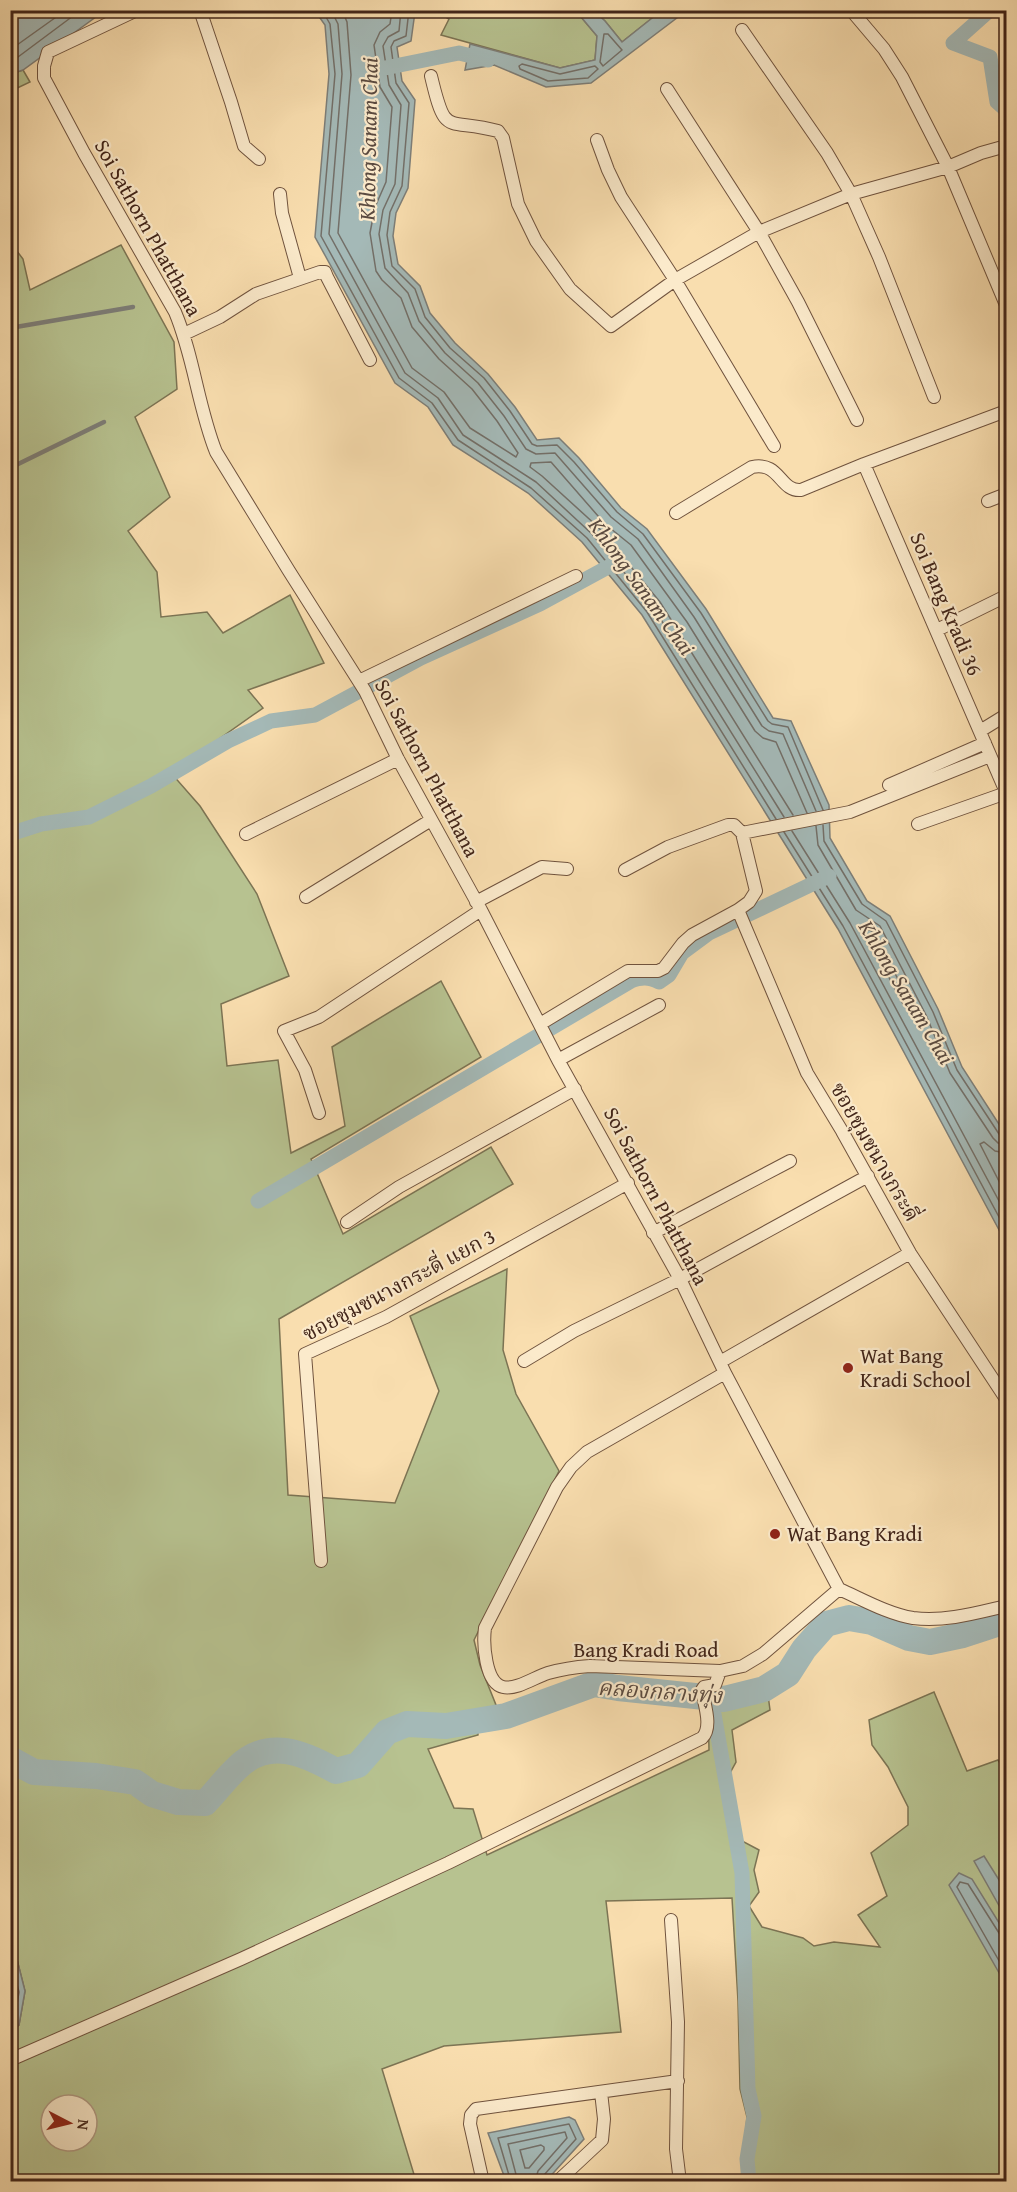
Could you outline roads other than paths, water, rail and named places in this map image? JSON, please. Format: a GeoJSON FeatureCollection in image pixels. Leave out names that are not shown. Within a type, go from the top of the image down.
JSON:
{"type":"FeatureCollection","features":[{"type":"Feature","properties":{"kind":"street","name":"Soi Sathorn Phatthana"},"geometry":{"type":"LineString","coordinates":[[137,10],[48,52],[44,66],[44,78],[175,312],[184,334],[208,433],[216,452],[361,685],[558,1060],[680,1279],[723,1368],[838,1589]]}},
{"type":"Feature","properties":{"kind":"street"},"geometry":{"type":"LineString","coordinates":[[200,10],[244,146],[259,159]]}},
{"type":"Feature","properties":{"kind":"street"},"geometry":{"type":"LineString","coordinates":[[851,10],[884,49],[902,77],[948,167],[1006,305]]}},
{"type":"Feature","properties":{"kind":"street"},"geometry":{"type":"LineString","coordinates":[[742,30],[827,153],[851,194],[879,257],[934,397]]}},
{"type":"Feature","properties":{"kind":"street"},"geometry":{"type":"LineString","coordinates":[[431,76],[441,115],[449,123],[498,131],[503,138],[518,204],[536,241],[570,289],[611,326],[675,280],[759,232],[851,194],[948,167],[981,153],[1006,146]]}},
{"type":"Feature","properties":{"kind":"street"},"geometry":{"type":"LineString","coordinates":[[667,89],[759,232],[798,302],[857,420]]}},
{"type":"Feature","properties":{"kind":"street"},"geometry":{"type":"LineString","coordinates":[[597,140],[621,197],[675,280],[774,446]]}},
{"type":"Feature","properties":{"kind":"street"},"geometry":{"type":"LineString","coordinates":[[280,194],[282,213],[300,278]]}},
{"type":"Feature","properties":{"kind":"street"},"geometry":{"type":"LineString","coordinates":[[184,334],[220,317],[256,294],[300,278],[325,272],[370,360]]}},
{"type":"Feature","properties":{"kind":"street"},"geometry":{"type":"LineString","coordinates":[[676,513],[752,467],[770,468],[789,487],[801,490],[1006,411]]}},
{"type":"Feature","properties":{"kind":"street","name":"Soi Bang Kradi 36"},"geometry":{"type":"LineString","coordinates":[[864,464],[1006,792]]}},
{"type":"Feature","properties":{"kind":"street"},"geometry":{"type":"LineString","coordinates":[[988,501],[1006,494]]}},
{"type":"Feature","properties":{"kind":"street"},"geometry":{"type":"LineString","coordinates":[[361,685],[576,576]]}},
{"type":"Feature","properties":{"kind":"street"},"geometry":{"type":"LineString","coordinates":[[937,630],[1006,596]]}},
{"type":"Feature","properties":{"kind":"street"},"geometry":{"type":"LineString","coordinates":[[890,785],[982,737],[1006,715]]}},
{"type":"Feature","properties":{"kind":"street"},"geometry":{"type":"LineString","coordinates":[[742,833],[837,816],[990,756]]}},
{"type":"Feature","properties":{"kind":"street"},"geometry":{"type":"LineString","coordinates":[[246,834],[398,759]]}},
{"type":"Feature","properties":{"kind":"street"},"geometry":{"type":"LineString","coordinates":[[918,824],[1006,792]]}},
{"type":"Feature","properties":{"kind":"street"},"geometry":{"type":"LineString","coordinates":[[306,897],[431,820]]}},
{"type":"Feature","properties":{"kind":"street"},"geometry":{"type":"LineString","coordinates":[[542,1029],[628,971],[658,971],[664,968],[692,935],[740,915],[756,891],[742,833],[738,828],[728,825],[668,847],[625,870]]}},
{"type":"Feature","properties":{"kind":"street"},"geometry":{"type":"LineString","coordinates":[[319,1113],[304,1070],[284,1031],[319,1017],[479,906],[542,867],[567,869]]}},
{"type":"Feature","properties":{"kind":"street","name":"ซอยชุมชนางกระดี่"},"geometry":{"type":"LineString","coordinates":[[740,915],[807,1073],[910,1253],[1006,1399]]}},
{"type":"Feature","properties":{"kind":"street"},"geometry":{"type":"LineString","coordinates":[[558,1060],[659,1005]]}},
{"type":"Feature","properties":{"kind":"street"},"geometry":{"type":"LineString","coordinates":[[347,1222],[399,1188],[575,1089]]}},
{"type":"Feature","properties":{"kind":"street"},"geometry":{"type":"LineString","coordinates":[[653,1233],[790,1161]]}},
{"type":"Feature","properties":{"kind":"street"},"geometry":{"type":"LineString","coordinates":[[524,1360],[574,1331],[680,1279],[868,1176]]}},
{"type":"Feature","properties":{"kind":"street","name":"ซอยชุมชนางกระดี่ แยก 3"},"geometry":{"type":"LineString","coordinates":[[321,1561],[305,1354],[386,1317],[628,1183]]}},
{"type":"Feature","properties":{"kind":"street"},"geometry":{"type":"LineString","coordinates":[[723,1368],[910,1253]]}},
{"type":"Feature","properties":{"kind":"street","name":"Bang Kradi Road"},"geometry":{"type":"LineString","coordinates":[[723,1368],[587,1452],[571,1467],[557,1487],[485,1628],[483,1642],[490,1676],[503,1687],[513,1686],[572,1667],[720,1671],[743,1666],[764,1654],[838,1589]]}},
{"type":"Feature","properties":{"kind":"street"},"geometry":{"type":"LineString","coordinates":[[838,1589],[914,1618],[962,1616],[1006,1606]]}},
{"type":"Feature","properties":{"kind":"street"},"geometry":{"type":"LineString","coordinates":[[10,2060],[241,1959],[448,1863],[702,1738],[708,1726],[702,1690],[704,1687],[715,1685],[720,1671]]}},
{"type":"Feature","properties":{"kind":"street"},"geometry":{"type":"LineString","coordinates":[[671,1920],[678,2022],[676,2149],[680,2181]]}},
{"type":"Feature","properties":{"kind":"street"},"geometry":{"type":"LineString","coordinates":[[483,2181],[470,2124],[471,2115],[476,2109],[678,2081]]}},
{"type":"Feature","properties":{"kind":"street"},"geometry":{"type":"LineString","coordinates":[[557,2181],[602,2140],[604,2119],[601,2092]]}},
{"type":"Feature","properties":{"kind":"water"},"geometry":{"type":"Polygon","coordinates":[[[11,11],[104,11],[23,70],[11,74],[11,11]]]}},
{"type":"Feature","properties":{"kind":"water","name":"Khlong Sanam Chai"},"geometry":{"type":"Polygon","coordinates":[[[315,11],[418,11],[415,12],[411,41],[397,47],[402,81],[415,100],[408,188],[396,213],[393,236],[398,264],[420,286],[430,313],[455,343],[488,374],[515,407],[537,440],[559,438],[621,508],[647,529],[706,609],[773,718],[791,721],[829,805],[830,838],[867,901],[890,916],[938,1009],[962,1067],[1006,1135],[1006,1243],[838,929],[642,615],[582,542],[528,493],[453,445],[428,407],[395,383],[315,237],[329,74],[325,25],[315,11]]]}},
{"type":"Feature","properties":{"kind":"water"},"geometry":{"type":"Polygon","coordinates":[[[576,11],[594,11],[622,42],[661,11],[686,11],[591,83],[546,87],[494,65],[465,70],[470,44],[560,68],[595,60],[597,36],[576,11]]]}},
{"type":"Feature","properties":{"kind":"water"},"geometry":{"type":"Polygon","coordinates":[[[984,1856],[1006,1891],[1006,1918],[974,1861],[984,1856]]]}},
{"type":"Feature","properties":{"kind":"water"},"geometry":{"type":"Polygon","coordinates":[[[959,1873],[972,1879],[1006,1934],[1006,1985],[949,1885],[959,1873]]]}},
{"type":"Feature","properties":{"kind":"water"},"geometry":{"type":"Polygon","coordinates":[[[10,1932],[25,1991],[19,2025],[11,2031],[10,1932]]]}},
{"type":"Feature","properties":{"kind":"water"},"geometry":{"type":"Polygon","coordinates":[[[569,2117],[575,2120],[584,2139],[546,2181],[506,2181],[488,2133],[569,2117]]]}},
{"type":"Feature","properties":{"kind":"waterway"},"geometry":{"type":"LineString","coordinates":[[990,10],[953,43],[990,57],[997,102],[1006,110]]}},
{"type":"Feature","properties":{"kind":"waterway","name":"Khlong Sanam Chai"},"geometry":{"type":"LineString","coordinates":[[380,69],[459,53],[488,60]]}},
{"type":"Feature","properties":{"kind":"waterway"},"geometry":{"type":"LineString","coordinates":[[10,328],[133,307]]}},
{"type":"Feature","properties":{"kind":"waterway"},"geometry":{"type":"LineString","coordinates":[[10,468],[104,422]]}},
{"type":"Feature","properties":{"kind":"waterway","name":"Khlong Sanam Chai"},"geometry":{"type":"LineString","coordinates":[[10,834],[41,824],[89,817],[151,786],[228,741],[271,721],[315,715],[421,658],[540,604],[621,560]]}},
{"type":"Feature","properties":{"kind":"waterway"},"geometry":{"type":"LineString","coordinates":[[258,1201],[631,981],[645,978],[659,982],[669,975],[682,953],[709,933],[829,876]]}},
{"type":"Feature","properties":{"kind":"waterway","name":"คลองกลางทุ่ง"},"geometry":{"type":"LineString","coordinates":[[10,1759],[34,1772],[96,1776],[135,1782],[152,1794],[178,1802],[205,1803],[237,1768],[249,1758],[261,1753],[286,1751],[299,1754],[336,1771],[358,1765],[387,1732],[407,1724],[446,1726],[506,1716],[594,1684],[724,1699],[764,1689],[788,1674],[804,1649],[826,1624],[849,1618],[872,1622],[909,1638],[930,1642],[963,1635],[1006,1621]]}},
{"type":"Feature","properties":{"kind":"waterway"},"geometry":{"type":"LineString","coordinates":[[711,1697],[742,1873],[748,2089],[754,2116],[747,2159],[749,2182]]}},
{"type":"Feature","properties":{"kind":"place","name":"Wat Bang Kradi School"},"geometry":{"type":"Point","coordinates":[848,1368]}},
{"type":"Feature","properties":{"kind":"place","name":"Wat Bang Kradi"},"geometry":{"type":"Point","coordinates":[775,1534]}}]}
